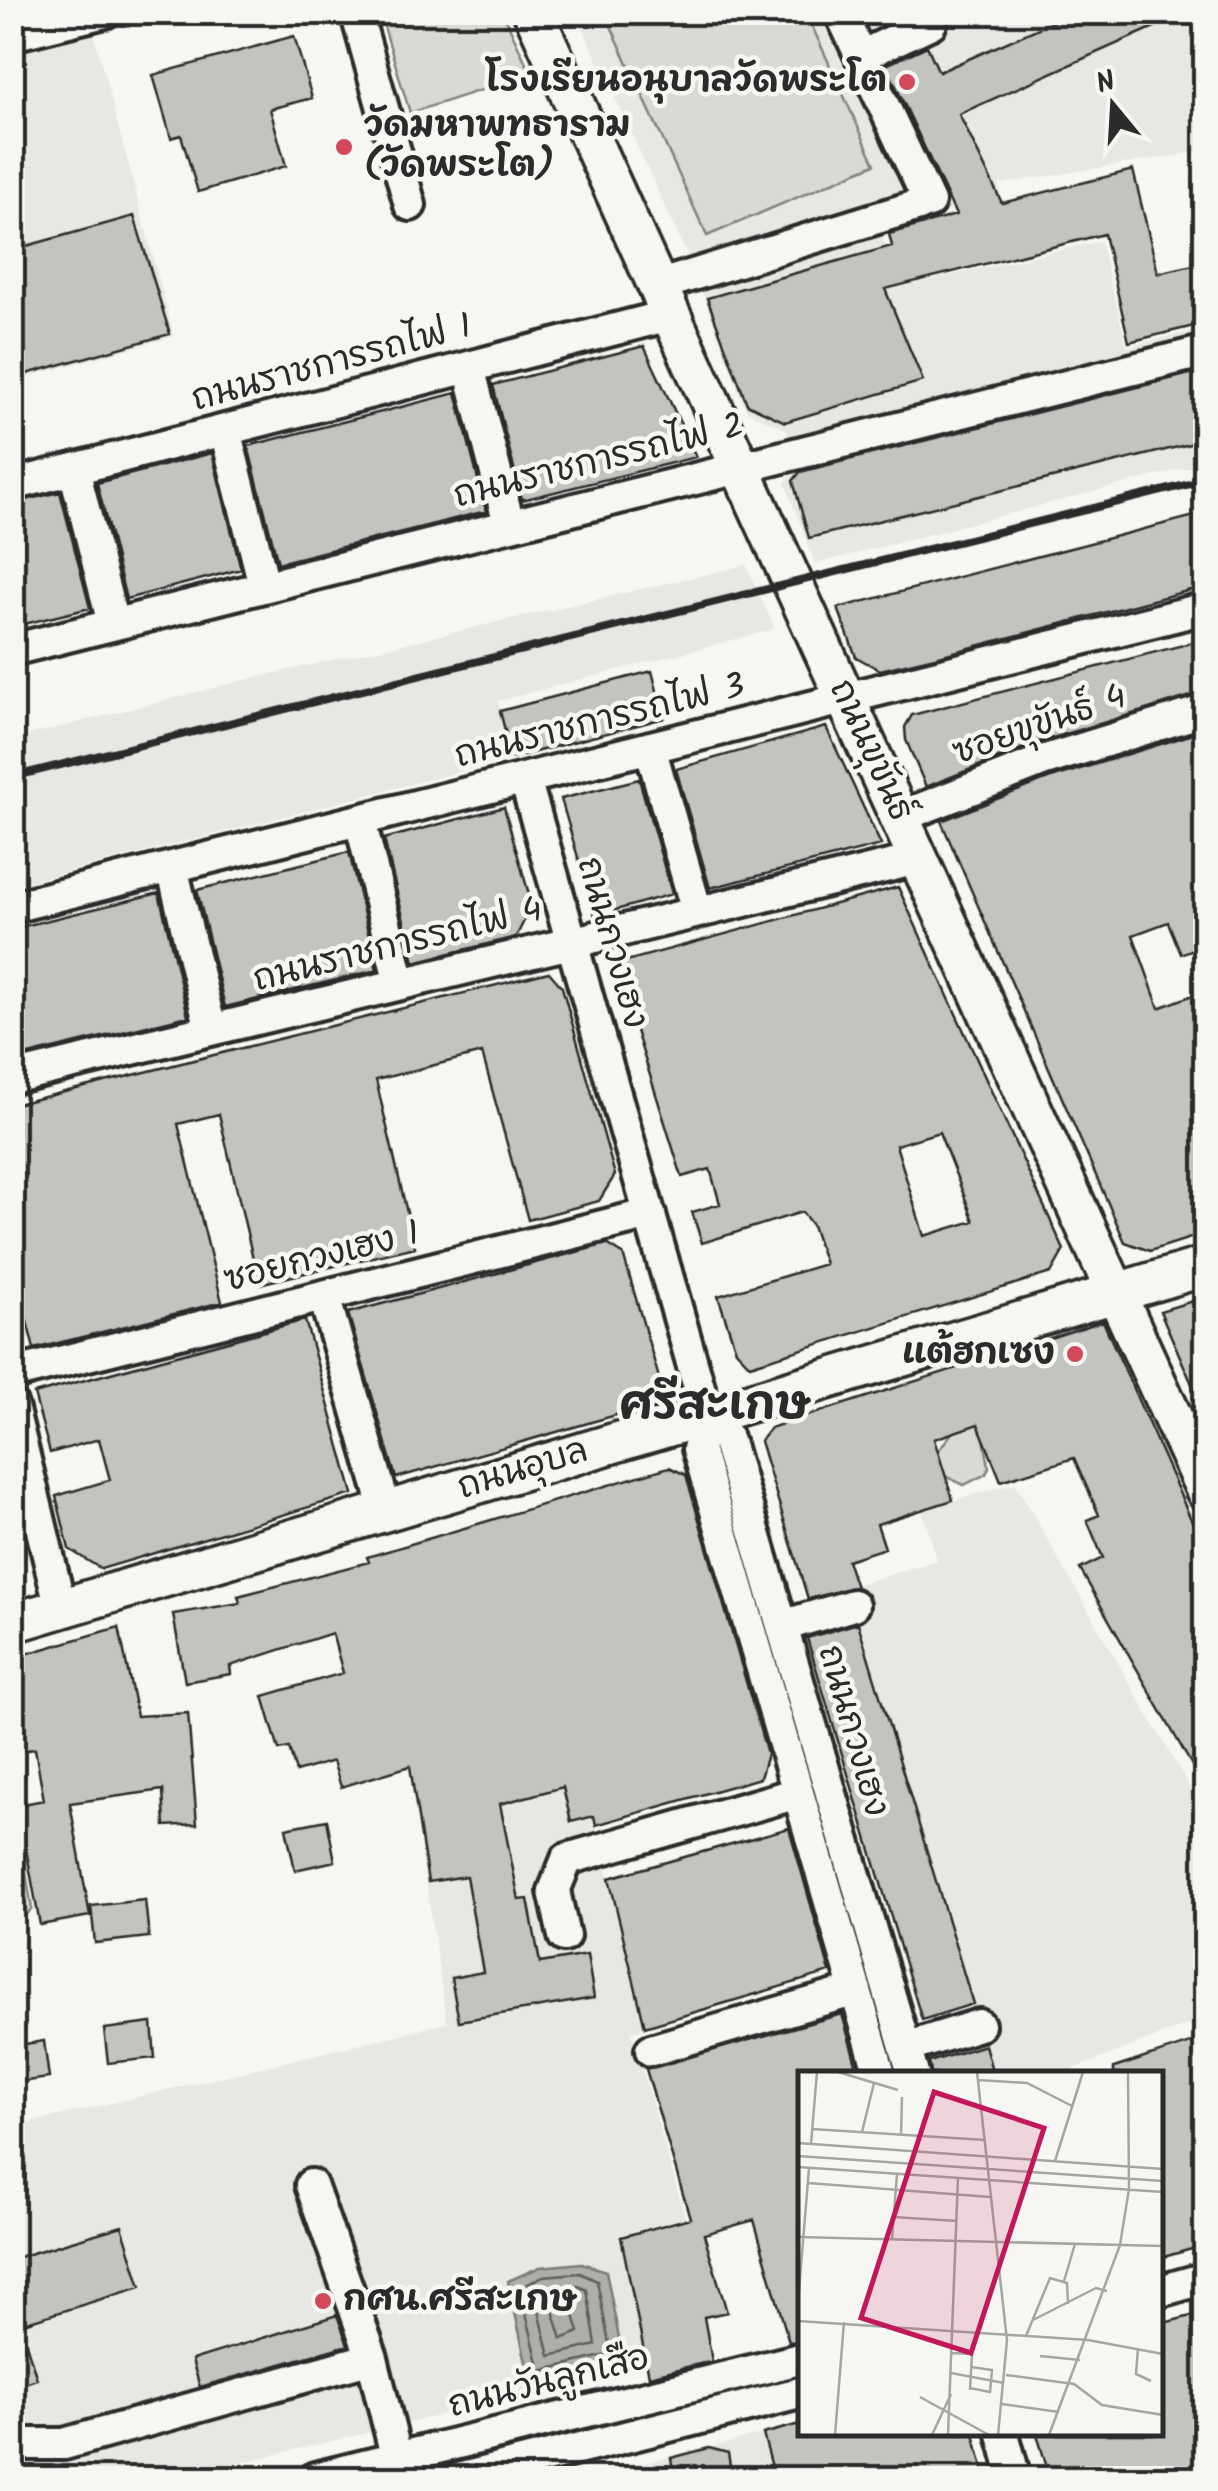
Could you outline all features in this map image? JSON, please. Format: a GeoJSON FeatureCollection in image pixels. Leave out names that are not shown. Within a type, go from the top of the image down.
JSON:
{"type":"FeatureCollection","features":[{"type":"Feature","properties":{"kind":"main road","name":"ถนนขุขันธ์"},"geometry":{"type":"LineString","coordinates":[[532,12],[1206,1490]]}},
{"type":"Feature","properties":{"kind":"main road","name":"ถนนอุบล"},"geometry":{"type":"LineString","coordinates":[[12,1623],[1206,1266]]}},
{"type":"Feature","properties":{"kind":"street"},"geometry":{"type":"LineString","coordinates":[[12,35],[105,12]]}},
{"type":"Feature","properties":{"kind":"street"},"geometry":{"type":"LineString","coordinates":[[356,12],[410,206]]}},
{"type":"Feature","properties":{"kind":"street"},"geometry":{"type":"LineString","coordinates":[[840,12],[860,56],[930,23],[926,12]]}},
{"type":"Feature","properties":{"kind":"street","name":"ถนนราชการรถไฟ 1"},"geometry":{"type":"LineString","coordinates":[[12,485],[469,367],[929,202],[860,56]]}},
{"type":"Feature","properties":{"kind":"street","name":"ถนนราชการรถไฟ 2"},"geometry":{"type":"LineString","coordinates":[[12,650],[1206,351]]}},
{"type":"Feature","properties":{"kind":"street"},"geometry":{"type":"LineString","coordinates":[[469,367],[509,524]]}},
{"type":"Feature","properties":{"kind":"street"},"geometry":{"type":"LineString","coordinates":[[225,430],[264,586]]}},
{"type":"Feature","properties":{"kind":"street"},"geometry":{"type":"LineString","coordinates":[[74,470],[113,624]]}},
{"type":"Feature","properties":{"kind":"street","name":"ถนนราชการรถไฟ 3"},"geometry":{"type":"LineString","coordinates":[[12,908],[1206,608]]}},
{"type":"Feature","properties":{"kind":"street","name":"ซอยขุขันธ์ 4"},"geometry":{"type":"LineString","coordinates":[[900,817],[1042,761],[1206,710]]}},
{"type":"Feature","properties":{"kind":"street"},"geometry":{"type":"LineString","coordinates":[[650,748],[697,912]]}},
{"type":"Feature","properties":{"kind":"street","name":"ถนนกวงเฮง"},"geometry":{"type":"LineString","coordinates":[[525,779],[708,1415],[727,1438],[909,2061]]}},
{"type":"Feature","properties":{"kind":"street"},"geometry":{"type":"LineString","coordinates":[[360,820],[400,984]]}},
{"type":"Feature","properties":{"kind":"street","name":"ถนนราชการรถไฟ 4"},"geometry":{"type":"LineString","coordinates":[[12,1078],[918,858]]}},
{"type":"Feature","properties":{"kind":"street"},"geometry":{"type":"LineString","coordinates":[[172,867],[211,1030]]}},
{"type":"Feature","properties":{"kind":"street","name":"ซอยกวงเฮง 1"},"geometry":{"type":"LineString","coordinates":[[12,1374],[650,1214]]}},
{"type":"Feature","properties":{"kind":"street"},"geometry":{"type":"LineString","coordinates":[[324,1296],[386,1511]]}},
{"type":"Feature","properties":{"kind":"street"},"geometry":{"type":"LineString","coordinates":[[12,1406],[60,1608]]}},
{"type":"Feature","properties":{"kind":"street","name":"ถนนกวงเฮง"},"geometry":{"type":"LineString","coordinates":[[708,1415],[698,1449],[879,2071]]}},
{"type":"Feature","properties":{"kind":"street"},"geometry":{"type":"LineString","coordinates":[[782,1626],[853,1605]]}},
{"type":"Feature","properties":{"kind":"street"},"geometry":{"type":"LineString","coordinates":[[564,1936],[554,1890],[567,1858],[798,1793]]}},
{"type":"Feature","properties":{"kind":"street"},"geometry":{"type":"LineString","coordinates":[[651,2050],[856,1990]]}},
{"type":"Feature","properties":{"kind":"street"},"geometry":{"type":"LineString","coordinates":[[909,2061],[979,2025]]}},
{"type":"Feature","properties":{"kind":"street"},"geometry":{"type":"LineString","coordinates":[[311,2186],[372,2358],[400,2469]]}},
{"type":"Feature","properties":{"kind":"street"},"geometry":{"type":"LineString","coordinates":[[1163,2290],[1206,2278]]}},
{"type":"Feature","properties":{"kind":"street"},"geometry":{"type":"LineString","coordinates":[[13,2449],[64,2444],[372,2358]]}},
{"type":"Feature","properties":{"kind":"street","name":"ถนนวันลูกเสือ"},"geometry":{"type":"LineString","coordinates":[[316,2478],[400,2469],[798,2360]]}},
{"type":"Feature","properties":{"kind":"street","name":"ถนนวันลูกเสือ"},"geometry":{"type":"LineString","coordinates":[[462,2478],[798,2394]]}},
{"type":"Feature","properties":{"kind":"street"},"geometry":{"type":"LineString","coordinates":[[1004,2436],[1015,2478]]}},
{"type":"Feature","properties":{"kind":"shaded area"},"geometry":{"type":"Polygon","coordinates":[[[380,13],[503,13],[531,74],[410,113],[380,13]]]}},
{"type":"Feature","properties":{"kind":"shaded area"},"geometry":{"type":"Polygon","coordinates":[[[576,13],[1205,13],[1205,151],[999,184],[1000,196],[880,232],[900,287],[1100,241],[1127,347],[1205,328],[1205,463],[815,564],[785,483],[799,465],[787,430],[747,412],[695,272],[576,13]]]}},
{"type":"Feature","properties":{"kind":"shaded area"},"geometry":{"type":"Polygon","coordinates":[[[605,13],[806,13],[875,164],[707,236],[605,13]]]}},
{"type":"Feature","properties":{"kind":"shaded area"},"geometry":{"type":"Polygon","coordinates":[[[92,28],[174,336],[13,381],[13,49],[92,28]]]}},
{"type":"Feature","properties":{"kind":"shaded area"},"geometry":{"type":"Polygon","coordinates":[[[746,565],[775,629],[498,701],[512,758],[13,886],[13,739],[237,682],[746,565]]]}},
{"type":"Feature","properties":{"kind":"shaded area"},"geometry":{"type":"Polygon","coordinates":[[[980,1415],[989,1467],[986,1474],[964,1485],[936,1472],[935,1455],[964,1417],[980,1415]]]}},
{"type":"Feature","properties":{"kind":"shaded area"},"geometry":{"type":"Polygon","coordinates":[[[1015,1483],[1205,1814],[1205,2018],[1068,2071],[992,2071],[850,1595],[857,1592],[855,1585],[937,1560],[922,1510],[1015,1483]]]}},
{"type":"Feature","properties":{"kind":"shaded area","name":"กศน.ศรีสะเกษ"},"geometry":{"type":"Polygon","coordinates":[[[565,1695],[645,2027],[631,2032],[685,2217],[620,2235],[646,2367],[175,2478],[13,2478],[12,2127],[447,2023],[408,1761],[565,1695]]]}},
{"type":"Feature","properties":{"kind":"shaded area"},"geometry":{"type":"Polygon","coordinates":[[[13,1827],[20,1837],[32,1909],[13,1925],[13,1827]]]}},
{"type":"Feature","properties":{"kind":"shaded area"},"geometry":{"type":"Polygon","coordinates":[[[798,2425],[798,2436],[975,2436],[986,2478],[674,2478],[671,2458],[798,2425]]]}},
{"type":"Feature","properties":{"kind":"shaded area"},"geometry":{"type":"Polygon","coordinates":[[[669,2457],[673,2478],[576,2478],[669,2457]]]}},
{"type":"Feature","properties":{"kind":"water"},"geometry":{"type":"Polygon","coordinates":[[[582,2263],[606,2271],[624,2364],[531,2385],[508,2281],[540,2267],[582,2263]]]}},
{"type":"Feature","properties":{"kind":"building"},"geometry":{"type":"Polygon","coordinates":[[[1075,12],[1188,12],[959,114],[1002,203],[1133,170],[1158,273],[1206,262],[1206,323],[1129,342],[1104,234],[885,289],[923,381],[785,422],[747,404],[707,298],[892,246],[889,234],[956,215],[886,65],[927,46],[939,72],[1075,12]]]}},
{"type":"Feature","properties":{"kind":"building"},"geometry":{"type":"Polygon","coordinates":[[[294,36],[312,98],[270,109],[286,166],[198,192],[181,135],[171,138],[153,75],[294,36]]]}},
{"type":"Feature","properties":{"kind":"building"},"geometry":{"type":"Polygon","coordinates":[[[134,216],[170,334],[12,378],[12,250],[134,216]]]}},
{"type":"Feature","properties":{"kind":"building"},"geometry":{"type":"Polygon","coordinates":[[[644,346],[696,457],[522,500],[493,385],[644,346]]]}},
{"type":"Feature","properties":{"kind":"building"},"geometry":{"type":"Polygon","coordinates":[[[1206,370],[1206,440],[809,538],[793,481],[800,472],[1206,370]]]}},
{"type":"Feature","properties":{"kind":"building"},"geometry":{"type":"Polygon","coordinates":[[[456,393],[486,511],[278,563],[248,446],[456,393]]]}},
{"type":"Feature","properties":{"kind":"building"},"geometry":{"type":"Polygon","coordinates":[[[212,453],[241,569],[126,599],[97,483],[212,453]]]}},
{"type":"Feature","properties":{"kind":"building"},"geometry":{"type":"Polygon","coordinates":[[[60,492],[90,608],[12,627],[12,503],[60,492]]]}},
{"type":"Feature","properties":{"kind":"building"},"geometry":{"type":"Polygon","coordinates":[[[1206,513],[1206,586],[935,657],[880,670],[856,657],[838,608],[1206,513]]]}},
{"type":"Feature","properties":{"kind":"building"},"geometry":{"type":"Polygon","coordinates":[[[1206,639],[1206,692],[1036,743],[926,787],[906,740],[905,727],[912,715],[1206,639]]]}},
{"type":"Feature","properties":{"kind":"building"},"geometry":{"type":"Polygon","coordinates":[[[652,671],[664,718],[512,758],[500,711],[652,671]]]}},
{"type":"Feature","properties":{"kind":"building"},"geometry":{"type":"Polygon","coordinates":[[[826,727],[881,845],[710,888],[676,769],[826,727]]]}},
{"type":"Feature","properties":{"kind":"building"},"geometry":{"type":"Polygon","coordinates":[[[1206,730],[1206,944],[1181,954],[1168,922],[1133,935],[1159,1008],[1201,992],[1206,1004],[1206,1233],[1150,1251],[1125,1242],[941,821],[1048,779],[1206,730]]]}},
{"type":"Feature","properties":{"kind":"building"},"geometry":{"type":"Polygon","coordinates":[[[639,779],[672,894],[595,916],[561,799],[639,779]]]}},
{"type":"Feature","properties":{"kind":"building"},"geometry":{"type":"Polygon","coordinates":[[[504,807],[532,905],[516,937],[414,962],[384,839],[504,807]]]}},
{"type":"Feature","properties":{"kind":"building"},"geometry":{"type":"Polygon","coordinates":[[[349,852],[377,970],[225,1007],[197,890],[349,852]]]}},
{"type":"Feature","properties":{"kind":"building"},"geometry":{"type":"Polygon","coordinates":[[[898,887],[1064,1250],[1051,1273],[750,1365],[736,1350],[718,1296],[825,1264],[812,1225],[802,1212],[702,1243],[692,1212],[720,1204],[710,1169],[682,1177],[615,964],[898,887]],[[939,1132],[896,1145],[924,1236],[974,1221],[939,1132]]]}},
{"type":"Feature","properties":{"kind":"building"},"geometry":{"type":"Polygon","coordinates":[[[159,893],[188,1016],[12,1059],[12,929],[159,893]]]}},
{"type":"Feature","properties":{"kind":"building"},"geometry":{"type":"Polygon","coordinates":[[[549,972],[562,987],[615,1175],[599,1201],[528,1220],[482,1053],[376,1080],[415,1247],[259,1284],[219,1114],[178,1124],[222,1302],[34,1349],[12,1262],[12,1105],[549,972]]]}},
{"type":"Feature","properties":{"kind":"building"},"geometry":{"type":"Polygon","coordinates":[[[607,1244],[623,1254],[659,1378],[644,1407],[396,1478],[348,1313],[607,1244]]]}},
{"type":"Feature","properties":{"kind":"building"},"geometry":{"type":"Polygon","coordinates":[[[1206,1297],[1206,1416],[1160,1311],[1206,1297]]]}},
{"type":"Feature","properties":{"kind":"building"},"geometry":{"type":"Polygon","coordinates":[[[305,1320],[353,1494],[101,1569],[69,1549],[56,1496],[110,1480],[99,1439],[50,1453],[34,1394],[305,1320]]]}},
{"type":"Feature","properties":{"kind":"building"},"geometry":{"type":"Polygon","coordinates":[[[1103,1321],[1206,1553],[1206,1790],[1080,1569],[1103,1558],[1087,1520],[1099,1515],[1074,1458],[1001,1481],[978,1424],[934,1439],[953,1500],[877,1524],[885,1548],[847,1560],[856,1587],[808,1599],[760,1441],[770,1428],[1103,1321]]]}},
{"type":"Feature","properties":{"kind":"building"},"geometry":{"type":"Polygon","coordinates":[[[669,1467],[686,1475],[767,1754],[760,1778],[596,1825],[594,1816],[571,1822],[563,1787],[500,1804],[519,1900],[528,1899],[540,1963],[587,1955],[594,1998],[459,2021],[451,1978],[483,1972],[466,1876],[428,1882],[410,1766],[341,1787],[333,1761],[296,1772],[289,1748],[279,1750],[263,1696],[343,1673],[332,1633],[230,1666],[231,1674],[185,1682],[173,1614],[240,1603],[238,1596],[369,1562],[367,1557],[669,1467]]]}},
{"type":"Feature","properties":{"kind":"building"},"geometry":{"type":"Polygon","coordinates":[[[858,1623],[973,2004],[922,2020],[807,1638],[858,1623]]]}},
{"type":"Feature","properties":{"kind":"building"},"geometry":{"type":"Polygon","coordinates":[[[119,1627],[137,1716],[188,1713],[197,1824],[165,1826],[163,1790],[70,1803],[90,1916],[40,1925],[18,1805],[44,1800],[35,1749],[19,1751],[12,1715],[12,1658],[119,1627]]]}},
{"type":"Feature","properties":{"kind":"building"},"geometry":{"type":"Polygon","coordinates":[[[327,1820],[335,1861],[295,1870],[286,1828],[327,1820]]]}},
{"type":"Feature","properties":{"kind":"building"},"geometry":{"type":"Polygon","coordinates":[[[789,1828],[830,1972],[645,2027],[609,1878],[789,1828]]]}},
{"type":"Feature","properties":{"kind":"building"},"geometry":{"type":"Polygon","coordinates":[[[145,1900],[149,1937],[95,1943],[91,1906],[145,1900]]]}},
{"type":"Feature","properties":{"kind":"building"},"geometry":{"type":"Polygon","coordinates":[[[842,2014],[858,2071],[798,2071],[798,2341],[789,2342],[754,2220],[704,2234],[727,2312],[704,2317],[712,2361],[649,2376],[621,2237],[690,2218],[646,2069],[842,2014]]]}},
{"type":"Feature","properties":{"kind":"building"},"geometry":{"type":"Polygon","coordinates":[[[152,2023],[155,2058],[108,2063],[104,2029],[152,2023]]]}},
{"type":"Feature","properties":{"kind":"building"},"geometry":{"type":"Polygon","coordinates":[[[1206,2038],[1206,2245],[1163,2257],[1163,2071],[1114,2068],[1206,2038]]]}},
{"type":"Feature","properties":{"kind":"building"},"geometry":{"type":"Polygon","coordinates":[[[44,2041],[49,2078],[12,2083],[12,2046],[44,2041]]]}},
{"type":"Feature","properties":{"kind":"building"},"geometry":{"type":"Polygon","coordinates":[[[985,2045],[992,2071],[930,2071],[929,2062],[985,2045]]]}},
{"type":"Feature","properties":{"kind":"building"},"geometry":{"type":"Polygon","coordinates":[[[122,2226],[141,2287],[20,2324],[37,2379],[12,2387],[12,2315],[17,2314],[12,2259],[122,2226]]]}},
{"type":"Feature","properties":{"kind":"building"},"geometry":{"type":"Polygon","coordinates":[[[1206,2312],[1206,2468],[1172,2478],[1050,2478],[1038,2436],[1163,2436],[1163,2323],[1206,2312]]]}},
{"type":"Feature","properties":{"kind":"building"},"geometry":{"type":"Polygon","coordinates":[[[337,2315],[348,2345],[200,2387],[192,2360],[337,2315]]]}},
{"type":"Feature","properties":{"kind":"building"},"geometry":{"type":"Polygon","coordinates":[[[798,2425],[798,2436],[975,2436],[986,2478],[775,2478],[763,2434],[798,2425]]]}},
{"type":"Feature","properties":{"kind":"building"},"geometry":{"type":"Polygon","coordinates":[[[709,2448],[728,2453],[732,2478],[674,2478],[671,2458],[709,2448]]]}},
{"type":"Feature","properties":{"kind":"railway"},"geometry":{"type":"LineString","coordinates":[[12,777],[1206,480]]}},
{"type":"Feature","properties":{"kind":"place","name":"โรงเรียนอนุบาลวัดพระโต"},"geometry":{"type":"Point","coordinates":[907,82]}},
{"type":"Feature","properties":{"kind":"place","name":"วัดมหาพุทธาราม (วัดพระโต)"},"geometry":{"type":"Point","coordinates":[344,147]}},
{"type":"Feature","properties":{"kind":"place","name":"แต้ฮกเซง"},"geometry":{"type":"Point","coordinates":[1075,1354]}},
{"type":"Feature","properties":{"kind":"place","name":"กศน.ศรีสะเกษ"},"geometry":{"type":"Point","coordinates":[323,2301]}},
{"type":"Feature","properties":{"kind":"district","name":"ศรีสะเกษ"},"geometry":{"type":"Point","coordinates":[715,1406]}}]}
